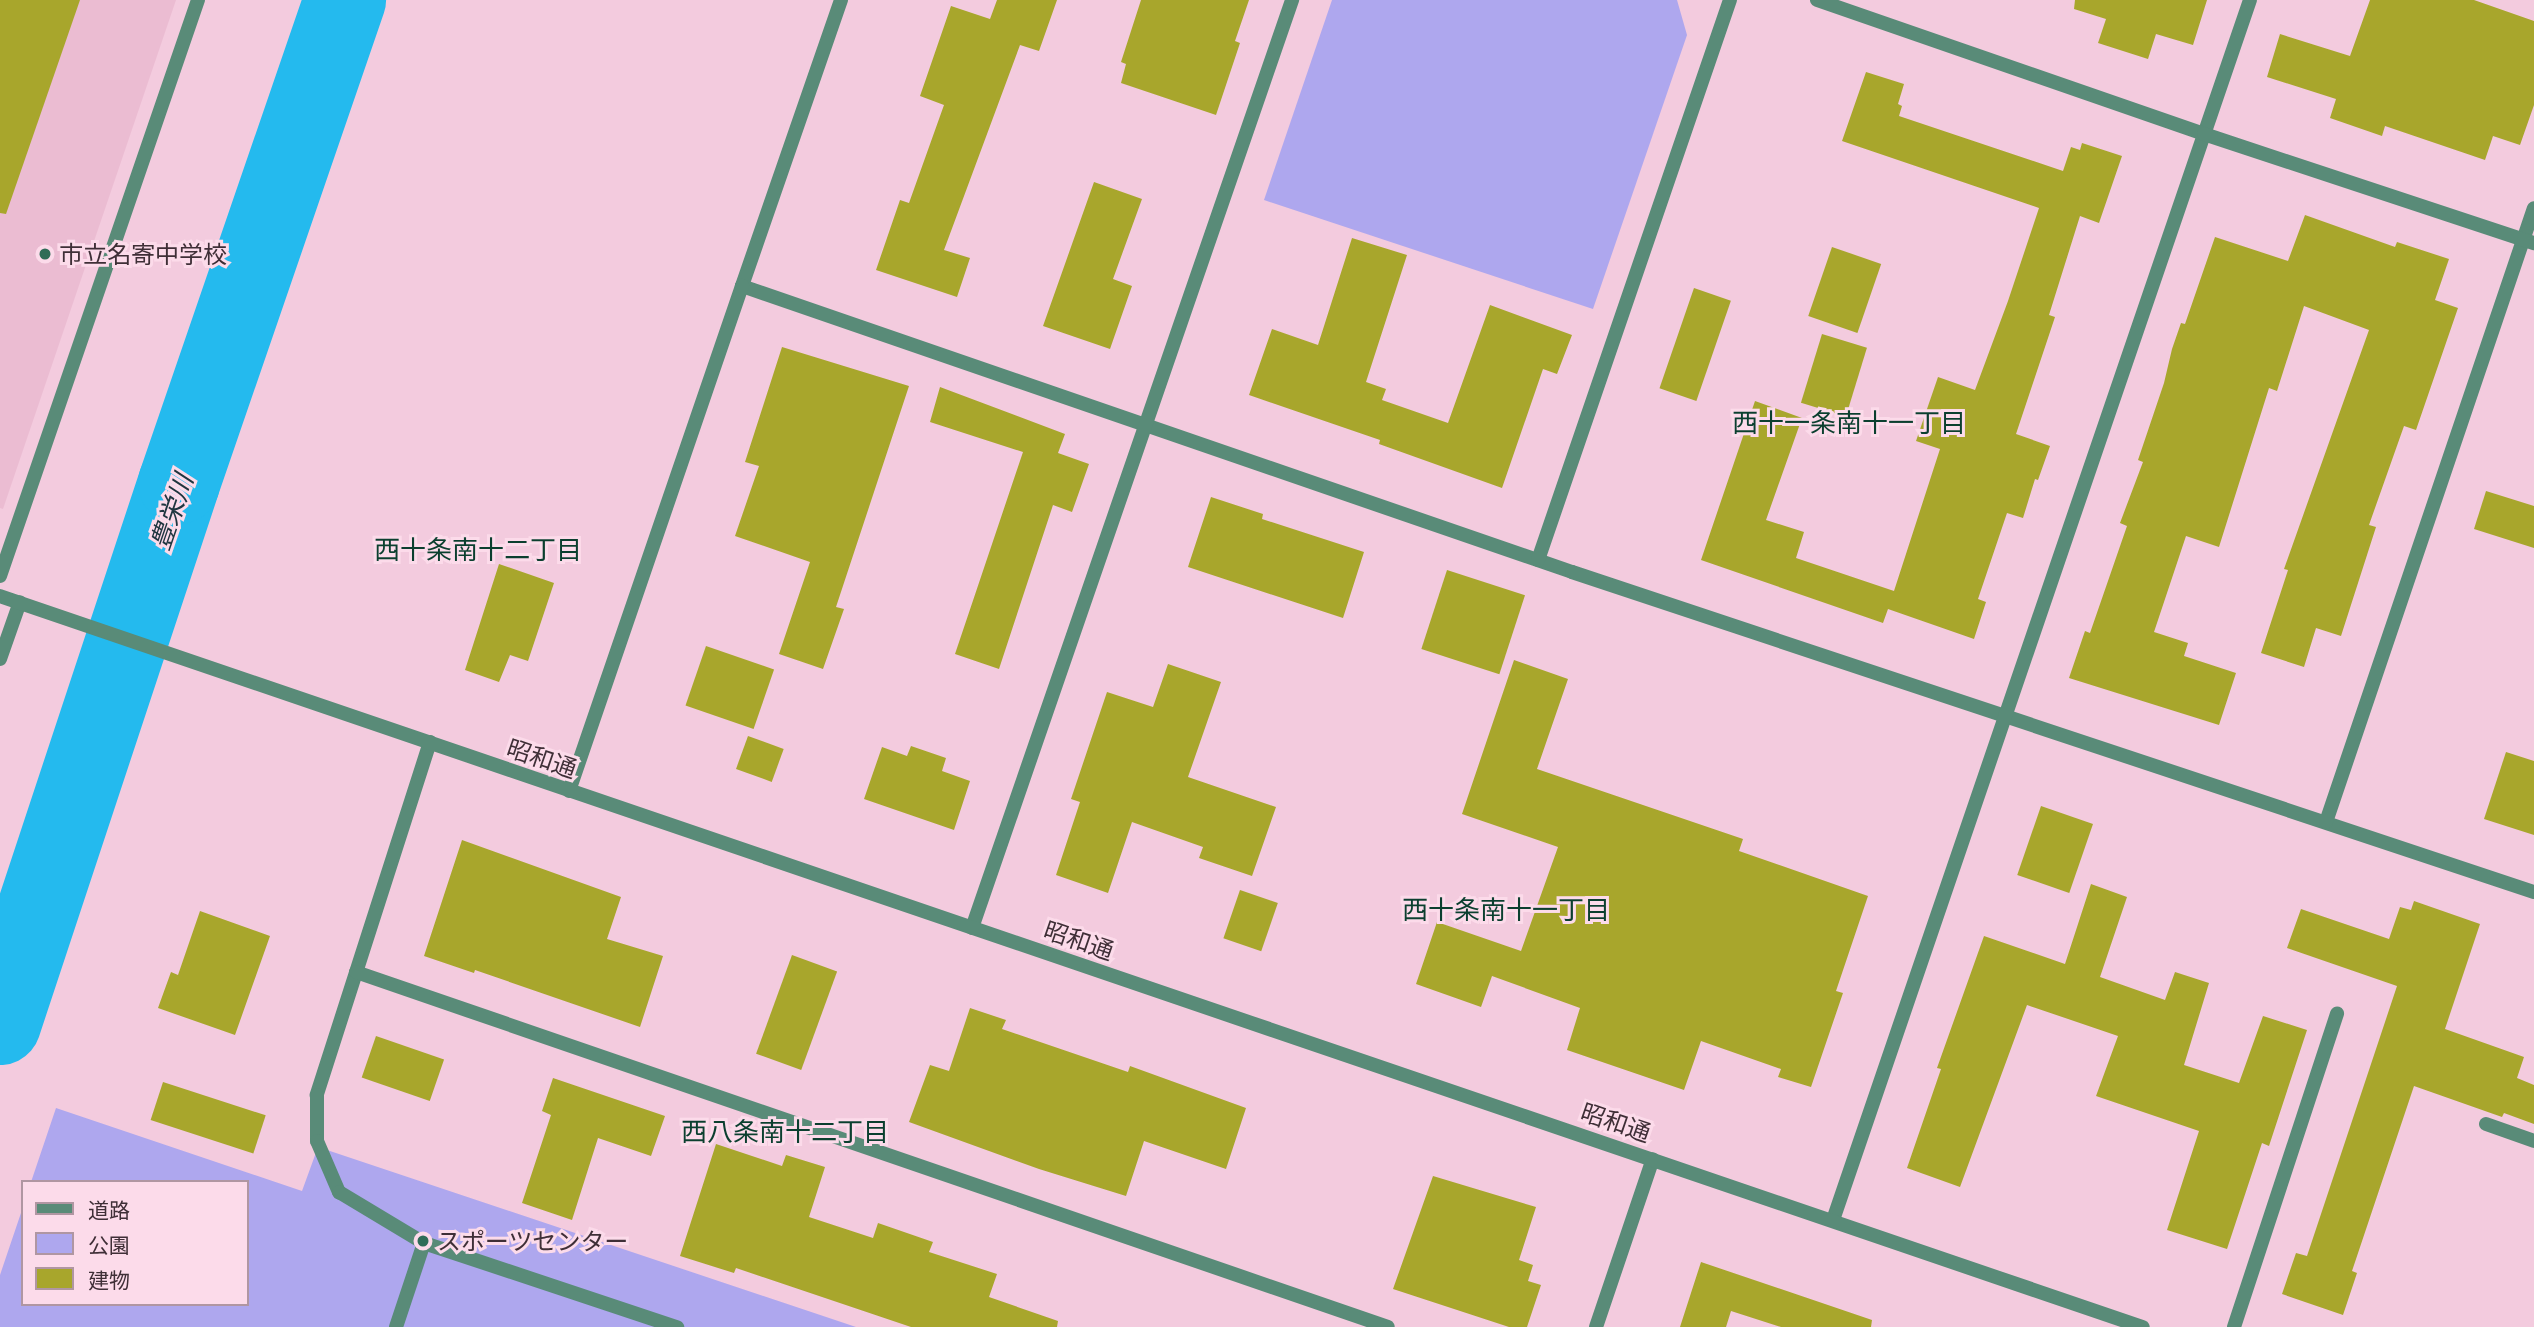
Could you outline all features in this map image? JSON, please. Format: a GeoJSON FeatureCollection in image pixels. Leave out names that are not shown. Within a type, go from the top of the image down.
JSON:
{"type":"FeatureCollection","features":[{"type":"Feature","properties":{"kind":"street"},"geometry":{"type":"LineString","coordinates":[[0,576],[198,0]]}},
{"type":"Feature","properties":{"kind":"street"},"geometry":{"type":"LineString","coordinates":[[569,791],[841,0]]}},
{"type":"Feature","properties":{"kind":"street"},"geometry":{"type":"LineString","coordinates":[[972,928],[1292,0]]}},
{"type":"Feature","properties":{"kind":"street"},"geometry":{"type":"LineString","coordinates":[[1538,560],[1730,0]]}},
{"type":"Feature","properties":{"kind":"street"},"geometry":{"type":"LineString","coordinates":[[1817,0],[2204,134],[2528,241]]}},
{"type":"Feature","properties":{"kind":"street"},"geometry":{"type":"LineString","coordinates":[[1833,1220],[2007,718],[2250,0]]}},
{"type":"Feature","properties":{"kind":"street"},"geometry":{"type":"LineString","coordinates":[[2326,822],[2528,241],[2534,208]]}},
{"type":"Feature","properties":{"kind":"street"},"geometry":{"type":"LineString","coordinates":[[742,286],[1538,560],[2534,892]]}},
{"type":"Feature","properties":{"kind":"street","name":"昭和通"},"geometry":{"type":"LineString","coordinates":[[0,596],[2143,1327]]}},
{"type":"Feature","properties":{"kind":"street"},"geometry":{"type":"LineString","coordinates":[[0,659],[20,602]]}},
{"type":"Feature","properties":{"kind":"street"},"geometry":{"type":"LineString","coordinates":[[430,742],[317,1095],[317,1141],[339,1192],[424,1243],[677,1327]]}},
{"type":"Feature","properties":{"kind":"street"},"geometry":{"type":"LineString","coordinates":[[356,972],[1388,1327]]}},
{"type":"Feature","properties":{"kind":"street"},"geometry":{"type":"LineString","coordinates":[[2234,1327],[2337,1014]]}},
{"type":"Feature","properties":{"kind":"street"},"geometry":{"type":"LineString","coordinates":[[2486,1124],[2534,1141]]}},
{"type":"Feature","properties":{"kind":"street"},"geometry":{"type":"LineString","coordinates":[[1596,1327],[1653,1159]]}},
{"type":"Feature","properties":{"kind":"street"},"geometry":{"type":"LineString","coordinates":[[396,1327],[424,1243]]}},
{"type":"Feature","properties":{"kind":"shaded area","name":"市立名寄中学校"},"geometry":{"type":"Polygon","coordinates":[[[0,0],[176,0],[3,509],[0,508],[0,0]]]}},
{"type":"Feature","properties":{"kind":"green space"},"geometry":{"type":"Polygon","coordinates":[[[1332,0],[1677,0],[1687,35],[1593,309],[1264,200],[1332,0]]]}},
{"type":"Feature","properties":{"kind":"green space","name":"スポーツセンター"},"geometry":{"type":"Polygon","coordinates":[[[56,1108],[302,1191],[318,1147],[856,1327],[0,1327],[0,1275],[21,1213],[21,1306],[248,1306],[248,1180],[32,1180],[56,1108]]]}},
{"type":"Feature","properties":{"kind":"building"},"geometry":{"type":"Polygon","coordinates":[[[0,0],[80,0],[6,214],[0,213],[0,0]]]}},
{"type":"Feature","properties":{"kind":"building"},"geometry":{"type":"Polygon","coordinates":[[[997,0],[1057,0],[1039,51],[1020,45],[944,250],[970,258],[957,297],[876,270],[900,200],[909,203],[944,105],[920,96],[951,6],[990,19],[997,0]]]}},
{"type":"Feature","properties":{"kind":"building"},"geometry":{"type":"Polygon","coordinates":[[[1141,0],[1249,0],[1235,41],[1240,43],[1216,115],[1121,83],[1126,64],[1121,62],[1141,0]]]}},
{"type":"Feature","properties":{"kind":"building"},"geometry":{"type":"Polygon","coordinates":[[[2075,0],[2207,0],[2193,45],[2156,34],[2148,59],[2098,43],[2106,19],[2074,9],[2075,0]]]}},
{"type":"Feature","properties":{"kind":"building"},"geometry":{"type":"Polygon","coordinates":[[[2370,0],[2474,0],[2534,21],[2534,105],[2520,145],[2493,136],[2485,160],[2385,126],[2382,136],[2330,118],[2336,99],[2267,77],[2280,34],[2350,56],[2370,0]]]}},
{"type":"Feature","properties":{"kind":"building"},"geometry":{"type":"Polygon","coordinates":[[[1866,72],[1904,84],[1898,104],[1902,106],[1899,116],[2063,171],[2071,147],[2080,150],[2082,143],[2122,156],[2099,223],[2080,216],[2049,315],[2055,317],[2016,434],[2050,446],[2038,480],[2035,479],[2023,518],[2007,513],[1978,599],[1986,602],[1974,639],[1888,609],[1883,623],[1701,560],[1755,401],[1802,418],[1766,520],[1804,532],[1796,558],[1894,591],[1940,449],[1916,441],[1938,377],[1975,390],[2008,301],[2039,208],[1842,141],[1866,72]]]}},
{"type":"Feature","properties":{"kind":"building"},"geometry":{"type":"Polygon","coordinates":[[[1094,182],[1142,199],[1113,279],[1132,286],[1110,349],[1043,326],[1094,182]]]}},
{"type":"Feature","properties":{"kind":"building"},"geometry":{"type":"Polygon","coordinates":[[[2305,215],[2395,247],[2397,242],[2449,259],[2435,300],[2458,308],[2416,430],[2404,426],[2369,525],[2376,527],[2341,636],[2316,628],[2304,667],[2261,653],[2288,570],[2284,569],[2369,330],[2304,306],[2277,391],[2269,388],[2219,547],[2186,536],[2154,632],[2188,643],[2184,656],[2236,673],[2219,725],[2069,678],[2085,631],[2090,633],[2127,526],[2120,523],[2143,462],[2138,460],[2164,383],[2172,349],[2181,323],[2185,324],[2215,237],[2288,261],[2305,215]]]}},
{"type":"Feature","properties":{"kind":"building"},"geometry":{"type":"Polygon","coordinates":[[[1352,238],[1407,255],[1366,382],[1386,389],[1382,400],[1448,423],[1490,305],[1572,335],[1557,374],[1543,369],[1502,488],[1379,444],[1380,440],[1249,395],[1272,329],[1318,345],[1352,238]]]}},
{"type":"Feature","properties":{"kind":"building"},"geometry":{"type":"Polygon","coordinates":[[[1832,247],[1881,264],[1857,333],[1808,316],[1832,247]]]}},
{"type":"Feature","properties":{"kind":"building"},"geometry":{"type":"Polygon","coordinates":[[[1694,288],[1731,301],[1696,401],[1659,388],[1694,288]]]}},
{"type":"Feature","properties":{"kind":"building"},"geometry":{"type":"Polygon","coordinates":[[[1822,334],[1867,348],[1846,417],[1801,403],[1822,334]]]}},
{"type":"Feature","properties":{"kind":"building"},"geometry":{"type":"Polygon","coordinates":[[[782,347],[909,386],[836,607],[844,609],[823,669],[779,654],[810,562],[735,536],[759,466],[745,462],[782,347]]]}},
{"type":"Feature","properties":{"kind":"building"},"geometry":{"type":"Polygon","coordinates":[[[940,387],[1065,434],[1058,453],[1089,464],[1072,512],[1053,505],[999,669],[955,654],[1023,452],[930,422],[940,387]]]}},
{"type":"Feature","properties":{"kind":"building"},"geometry":{"type":"Polygon","coordinates":[[[2486,491],[2534,506],[2534,548],[2474,529],[2486,491]]]}},
{"type":"Feature","properties":{"kind":"building"},"geometry":{"type":"Polygon","coordinates":[[[1211,497],[1263,514],[1262,519],[1364,552],[1343,618],[1188,567],[1211,497]]]}},
{"type":"Feature","properties":{"kind":"building"},"geometry":{"type":"Polygon","coordinates":[[[499,564],[554,583],[528,661],[510,655],[499,682],[465,670],[499,564]]]}},
{"type":"Feature","properties":{"kind":"building"},"geometry":{"type":"Polygon","coordinates":[[[1447,570],[1525,595],[1499,674],[1421,649],[1447,570]]]}},
{"type":"Feature","properties":{"kind":"building"},"geometry":{"type":"Polygon","coordinates":[[[706,646],[774,669],[754,729],[685,706],[706,646]]]}},
{"type":"Feature","properties":{"kind":"building"},"geometry":{"type":"Polygon","coordinates":[[[1514,660],[1568,679],[1537,769],[1743,839],[1739,851],[1868,896],[1836,991],[1843,993],[1811,1087],[1778,1077],[1781,1069],[1701,1041],[1684,1090],[1567,1050],[1580,1008],[1492,976],[1481,1007],[1416,984],[1437,922],[1521,951],[1558,847],[1462,814],[1514,660]]]}},
{"type":"Feature","properties":{"kind":"building"},"geometry":{"type":"Polygon","coordinates":[[[1168,664],[1221,682],[1188,777],[1276,807],[1252,876],[1199,858],[1203,847],[1132,822],[1108,893],[1056,875],[1080,802],[1071,799],[1107,692],[1153,707],[1168,664]]]}},
{"type":"Feature","properties":{"kind":"building"},"geometry":{"type":"Polygon","coordinates":[[[748,736],[784,749],[772,782],[736,769],[748,736]]]}},
{"type":"Feature","properties":{"kind":"building"},"geometry":{"type":"Polygon","coordinates":[[[911,746],[946,758],[942,771],[970,781],[954,830],[864,799],[882,747],[907,756],[911,746]]]}},
{"type":"Feature","properties":{"kind":"building"},"geometry":{"type":"Polygon","coordinates":[[[2506,752],[2534,761],[2534,835],[2484,819],[2506,752]]]}},
{"type":"Feature","properties":{"kind":"building"},"geometry":{"type":"Polygon","coordinates":[[[2041,806],[2093,824],[2069,893],[2017,875],[2041,806]]]}},
{"type":"Feature","properties":{"kind":"building"},"geometry":{"type":"Polygon","coordinates":[[[462,840],[621,897],[607,939],[663,956],[640,1027],[475,970],[474,973],[424,956],[462,840]]]}},
{"type":"Feature","properties":{"kind":"building"},"geometry":{"type":"Polygon","coordinates":[[[2091,884],[2127,897],[2100,977],[2165,1000],[2175,972],[2209,983],[2184,1065],[2239,1083],[2263,1016],[2307,1030],[2269,1146],[2262,1143],[2227,1249],[2167,1230],[2199,1131],[2096,1096],[2118,1036],[2027,1005],[1960,1187],[1907,1168],[1941,1069],[1937,1068],[1984,936],[2065,964],[2091,884]]]}},
{"type":"Feature","properties":{"kind":"building"},"geometry":{"type":"Polygon","coordinates":[[[1240,890],[1278,903],[1261,951],[1223,938],[1240,890]]]}},
{"type":"Feature","properties":{"kind":"building"},"geometry":{"type":"Polygon","coordinates":[[[2414,901],[2480,924],[2445,1029],[2524,1057],[2517,1078],[2534,1085],[2534,1124],[2504,1113],[2502,1117],[2414,1086],[2352,1271],[2357,1273],[2343,1315],[2282,1294],[2296,1253],[2307,1256],[2397,986],[2287,948],[2301,909],[2389,939],[2400,907],[2411,910],[2414,901]]]}},
{"type":"Feature","properties":{"kind":"building"},"geometry":{"type":"Polygon","coordinates":[[[200,911],[270,936],[235,1035],[158,1008],[171,972],[178,975],[200,911]]]}},
{"type":"Feature","properties":{"kind":"building"},"geometry":{"type":"Polygon","coordinates":[[[792,955],[837,971],[801,1070],[756,1054],[792,955]]]}},
{"type":"Feature","properties":{"kind":"building"},"geometry":{"type":"Polygon","coordinates":[[[970,1008],[1006,1020],[1002,1029],[1128,1072],[1130,1066],[1246,1108],[1226,1169],[1144,1141],[1126,1196],[1039,1169],[909,1122],[930,1065],[949,1071],[970,1008]]]}},
{"type":"Feature","properties":{"kind":"building"},"geometry":{"type":"Polygon","coordinates":[[[376,1036],[444,1059],[430,1101],[362,1078],[376,1036]]]}},
{"type":"Feature","properties":{"kind":"building"},"geometry":{"type":"Polygon","coordinates":[[[553,1078],[665,1116],[651,1156],[598,1138],[572,1220],[522,1203],[551,1115],[542,1111],[553,1078]]]}},
{"type":"Feature","properties":{"kind":"building"},"geometry":{"type":"Polygon","coordinates":[[[163,1082],[266,1115],[253,1153],[151,1120],[163,1082]]]}},
{"type":"Feature","properties":{"kind":"building"},"geometry":{"type":"Polygon","coordinates":[[[716,1144],[782,1166],[786,1155],[825,1167],[809,1217],[873,1238],[878,1223],[933,1242],[929,1252],[997,1274],[989,1297],[1058,1321],[1057,1327],[911,1327],[736,1268],[734,1273],[680,1256],[716,1144]]]}},
{"type":"Feature","properties":{"kind":"building"},"geometry":{"type":"Polygon","coordinates":[[[1433,1176],[1536,1207],[1519,1260],[1533,1265],[1528,1281],[1541,1285],[1527,1327],[1509,1327],[1393,1289],[1433,1176]]]}},
{"type":"Feature","properties":{"kind":"building"},"geometry":{"type":"Polygon","coordinates":[[[1701,1262],[1872,1320],[1871,1327],[1781,1327],[1731,1311],[1726,1327],[1680,1327],[1701,1262]]]}},
{"type":"Feature","properties":{"kind":"waterway","name":"豊栄川"},"geometry":{"type":"LineString","coordinates":[[0,1024],[179,483],[345,0]]}},
{"type":"Feature","properties":{"kind":"place","name":"市立名寄中学校"},"geometry":{"type":"Point","coordinates":[45,254]}},
{"type":"Feature","properties":{"kind":"place","name":"スポーツセンター"},"geometry":{"type":"Point","coordinates":[423,1241]}},
{"type":"Feature","properties":{"kind":"district","name":"西十一条南十一丁目"},"geometry":{"type":"Point","coordinates":[1849,423]}},
{"type":"Feature","properties":{"kind":"district","name":"西十条南十二丁目"},"geometry":{"type":"Point","coordinates":[478,550]}},
{"type":"Feature","properties":{"kind":"district","name":"西十条南十一丁目"},"geometry":{"type":"Point","coordinates":[1506,910]}},
{"type":"Feature","properties":{"kind":"district","name":"西八条南十二丁目"},"geometry":{"type":"Point","coordinates":[785,1132]}}]}
